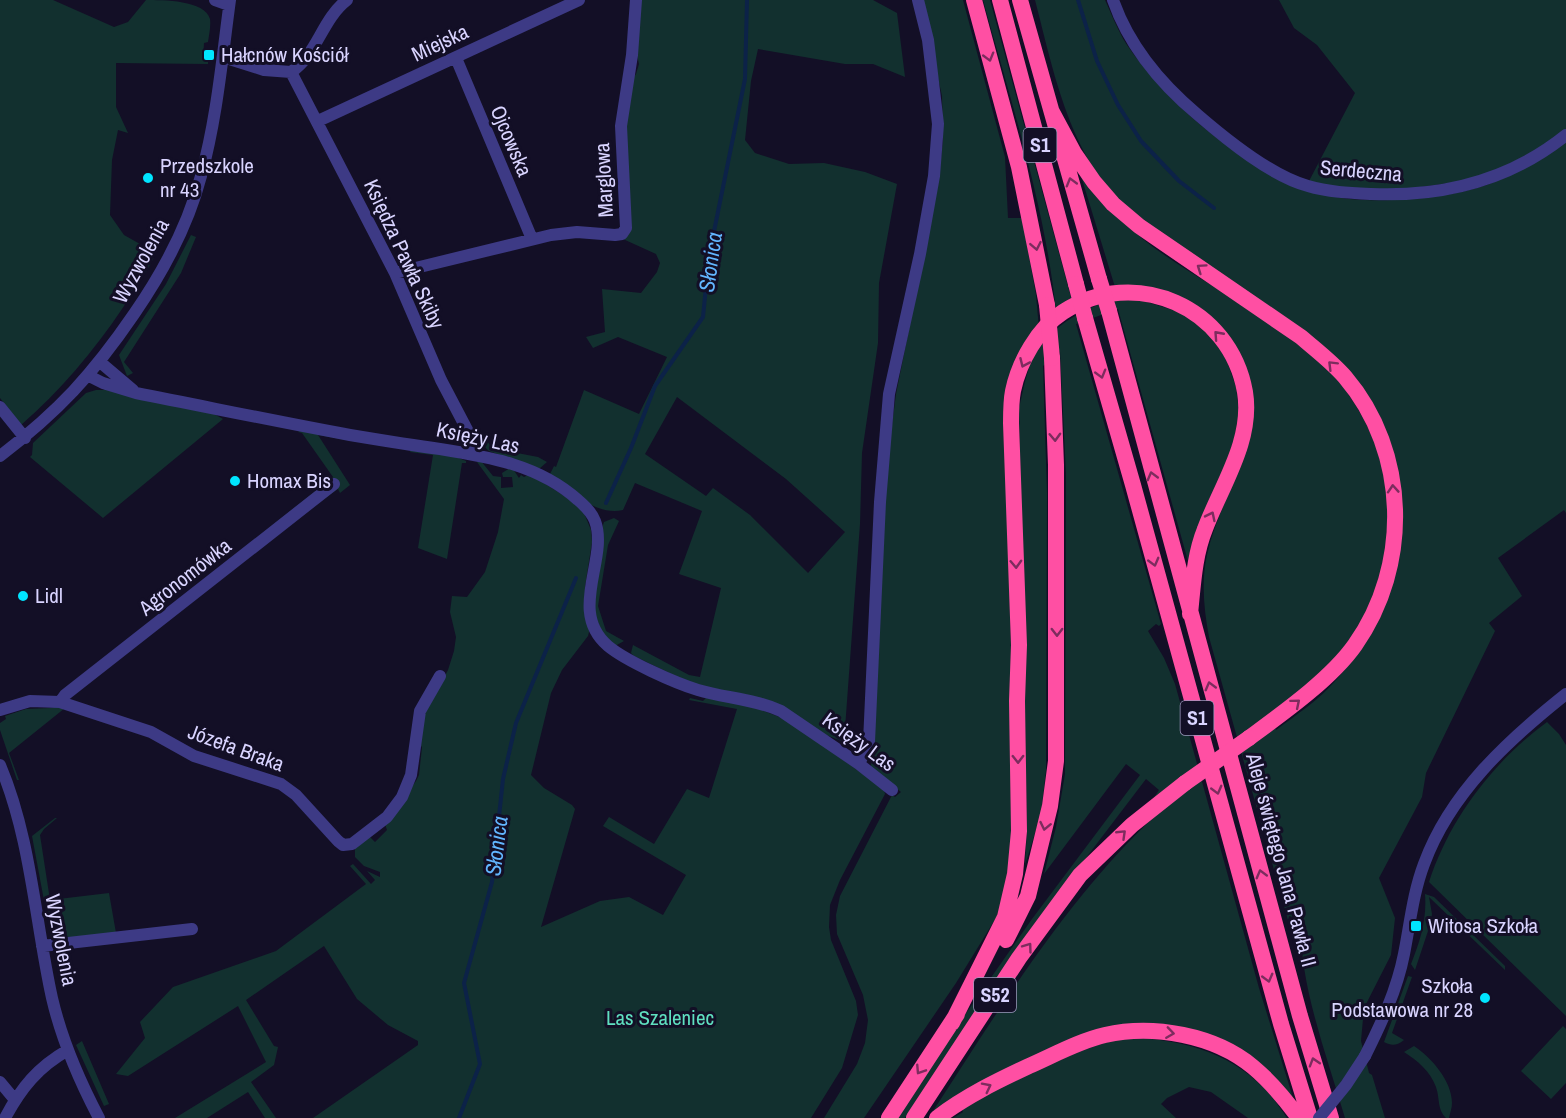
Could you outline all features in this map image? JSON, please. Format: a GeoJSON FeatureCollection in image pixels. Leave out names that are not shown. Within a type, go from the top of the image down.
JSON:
{"type":"FeatureCollection","features":[{"type":"Feature","properties":{"kind":"highway","name":"S52"},"geometry":{"type":"LineString","coordinates":[[889,1118],[1003,945],[1028,896],[1050,806],[1056,761],[1056,477],[1052,358],[1047,305],[1020,167],[974,0]]}},
{"type":"Feature","properties":{"kind":"highway","name":"S1"},"geometry":{"type":"LineString","coordinates":[[1000,0],[1085,318],[1281,1024],[1310,1118]]}},
{"type":"Feature","properties":{"kind":"highway","name":"S1"},"geometry":{"type":"LineString","coordinates":[[1020,0],[1109,311],[1190,614]]}},
{"type":"Feature","properties":{"kind":"highway","name":"S52"},"geometry":{"type":"LineString","coordinates":[[914,1118],[1019,958],[1080,875],[1132,825],[1185,783],[1290,708],[1323,680],[1354,647],[1376,612],[1389,573],[1394,547],[1395,515],[1392,479],[1383,445],[1368,411],[1345,378],[1301,337],[1139,225],[1113,204],[1074,153],[1052,112]]}},
{"type":"Feature","properties":{"kind":"highway"},"geometry":{"type":"LineString","coordinates":[[952,1023],[1005,917],[1015,874],[1020,831],[1017,701],[1019,645],[1011,423],[1013,391],[1024,359],[1042,332],[1062,313],[1087,300],[1134,292],[1177,302],[1200,316],[1223,338],[1235,360],[1245,393],[1244,428],[1235,463],[1204,530],[1195,566],[1190,614]]}},
{"type":"Feature","properties":{"kind":"highway","name":"Aleje świętego Jana Pawła II"},"geometry":{"type":"LineString","coordinates":[[1190,614],[1300,1016],[1331,1118]]}},
{"type":"Feature","properties":{"kind":"highway"},"geometry":{"type":"LineString","coordinates":[[938,1118],[983,1088],[1070,1047],[1104,1035],[1133,1030],[1172,1032],[1224,1049],[1252,1066],[1282,1095],[1299,1118]]}},
{"type":"Feature","properties":{"kind":"street"},"geometry":{"type":"LineString","coordinates":[[215,0],[229,3]]}},
{"type":"Feature","properties":{"kind":"street"},"geometry":{"type":"LineString","coordinates":[[223,57],[264,70],[291,72],[303,62],[332,15],[347,0]]}},
{"type":"Feature","properties":{"kind":"street","name":"Miejska"},"geometry":{"type":"LineString","coordinates":[[318,121],[579,0]]}},
{"type":"Feature","properties":{"kind":"street","name":"Marglowa"},"geometry":{"type":"LineString","coordinates":[[395,273],[532,239],[578,232],[615,236],[622,234],[626,228],[621,126],[632,55],[636,0]]}},
{"type":"Feature","properties":{"kind":"street"},"geometry":{"type":"LineString","coordinates":[[859,764],[869,742],[880,502],[889,394],[920,254],[936,155],[938,124],[928,40],[918,0]]}},
{"type":"Feature","properties":{"kind":"street","name":"Serdeczna"},"geometry":{"type":"LineString","coordinates":[[1113,0],[1133,44],[1182,102],[1233,144],[1285,176],[1307,186],[1345,193],[1387,195],[1417,194],[1446,189],[1484,181],[1519,167],[1566,135]]}},
{"type":"Feature","properties":{"kind":"street","name":"Wyzwolenia"},"geometry":{"type":"LineString","coordinates":[[0,456],[25,438],[89,376],[161,272],[184,225],[201,178],[210,139],[229,3]]}},
{"type":"Feature","properties":{"kind":"street","name":"Ojcowska"},"geometry":{"type":"LineString","coordinates":[[456,58],[532,239]]}},
{"type":"Feature","properties":{"kind":"street","name":"Księdza Pawła Skiby"},"geometry":{"type":"LineString","coordinates":[[291,72],[395,273],[441,380],[473,441],[477,454]]}},
{"type":"Feature","properties":{"kind":"street","name":"Księży Las"},"geometry":{"type":"LineString","coordinates":[[100,362],[136,393]]}},
{"type":"Feature","properties":{"kind":"street","name":"Księży Las"},"geometry":{"type":"LineString","coordinates":[[89,376],[103,383],[136,393],[364,438],[477,454],[533,471],[564,490],[589,512],[595,521],[597,542],[588,600],[595,631],[612,649],[658,674],[698,690],[768,705],[781,711],[859,764],[892,790]]}},
{"type":"Feature","properties":{"kind":"street"},"geometry":{"type":"LineString","coordinates":[[0,407],[25,438]]}},
{"type":"Feature","properties":{"kind":"street","name":"Agronomówka"},"geometry":{"type":"LineString","coordinates":[[60,702],[65,695],[334,484]]}},
{"type":"Feature","properties":{"kind":"street","name":"Józefa Braka"},"geometry":{"type":"LineString","coordinates":[[0,710],[30,701],[60,702],[151,732],[194,756],[281,784],[296,795],[338,841],[348,846],[387,817],[402,797],[411,775],[420,711],[440,676]]}},
{"type":"Feature","properties":{"kind":"street"},"geometry":{"type":"LineString","coordinates":[[1319,1118],[1346,1085],[1365,1056],[1384,1016],[1396,982],[1419,879],[1437,834],[1465,792],[1497,754],[1566,694]]}},
{"type":"Feature","properties":{"kind":"street","name":"Wyzwolenia"},"geometry":{"type":"LineString","coordinates":[[0,765],[15,806],[53,999],[68,1050],[99,1118]]}},
{"type":"Feature","properties":{"kind":"street"},"geometry":{"type":"LineString","coordinates":[[42,946],[192,929]]}},
{"type":"Feature","properties":{"kind":"street"},"geometry":{"type":"LineString","coordinates":[[5,1118],[15,1100],[37,1072],[50,1059],[68,1050]]}},
{"type":"Feature","properties":{"kind":"street"},"geometry":{"type":"LineString","coordinates":[[0,1082],[15,1100]]}},
{"type":"Feature","properties":{"kind":"green space"},"geometry":{"type":"Polygon","coordinates":[[[0,0],[53,0],[114,27],[128,22],[146,0],[182,2],[200,8],[207,13],[210,19],[210,31],[208,42],[204,43],[203,60],[208,61],[208,64],[116,63],[116,107],[128,133],[118,130],[112,160],[110,215],[124,235],[156,253],[136,289],[88,355],[50,398],[21,425],[0,398],[0,0]]]}},
{"type":"Feature","properties":{"kind":"green space"},"geometry":{"type":"Polygon","coordinates":[[[639,0],[873,0],[897,13],[905,77],[873,64],[845,64],[758,49],[751,81],[745,140],[755,153],[789,164],[824,163],[865,172],[897,184],[879,283],[878,343],[862,453],[860,524],[844,742],[684,680],[634,656],[631,653],[633,645],[689,675],[700,677],[721,588],[679,574],[702,511],[635,483],[623,510],[603,509],[584,501],[549,476],[554,466],[556,467],[584,390],[639,414],[667,357],[618,337],[593,348],[586,337],[605,332],[602,289],[641,293],[657,272],[660,263],[656,254],[623,239],[623,142],[631,81],[639,64],[635,46],[639,0]],[[677,397],[645,454],[706,496],[713,488],[750,515],[808,573],[845,532],[786,479],[677,397]]]}},
{"type":"Feature","properties":{"kind":"green space"},"geometry":{"type":"Polygon","coordinates":[[[921,0],[963,0],[1005,157],[1008,218],[1022,218],[1036,295],[1039,329],[1006,418],[1014,858],[999,913],[956,983],[864,1118],[824,1118],[857,1064],[865,1043],[868,1020],[863,995],[837,934],[836,915],[840,896],[892,795],[895,797],[901,792],[871,767],[887,463],[896,394],[938,185],[943,140],[942,96],[921,0]]]}},
{"type":"Feature","properties":{"kind":"green space"},"geometry":{"type":"Polygon","coordinates":[[[983,0],[990,0],[1072,301],[1056,311],[1044,232],[1035,193],[983,0]]]}},
{"type":"Feature","properties":{"kind":"green space"},"geometry":{"type":"Polygon","coordinates":[[[1035,0],[1105,0],[1127,45],[1145,69],[1191,116],[1245,158],[1273,174],[1302,187],[1331,196],[1347,199],[1385,200],[1446,195],[1464,191],[1493,183],[1530,165],[1529,163],[1566,139],[1566,513],[1564,510],[1498,558],[1522,596],[1489,623],[1495,631],[1426,773],[1422,797],[1379,878],[1395,918],[1391,955],[1364,1008],[1361,1041],[1369,1073],[1372,1075],[1385,1118],[1345,1118],[1309,995],[1304,970],[1300,919],[1289,916],[1288,920],[1209,637],[1204,596],[1205,565],[1216,524],[1241,462],[1250,430],[1252,405],[1249,381],[1242,359],[1230,339],[1215,321],[1175,295],[1151,288],[1115,287],[1081,176],[1084,176],[1124,222],[1153,247],[1261,316],[1303,346],[1322,363],[1345,389],[1365,421],[1380,456],[1388,506],[1385,553],[1380,578],[1371,603],[1346,647],[1330,667],[1312,685],[1272,716],[1276,730],[1315,701],[1336,680],[1364,643],[1384,603],[1396,561],[1400,518],[1396,476],[1384,434],[1363,395],[1315,341],[1150,228],[1117,199],[1090,163],[1067,114],[1035,0]]]}},
{"type":"Feature","properties":{"kind":"green space"},"geometry":{"type":"Polygon","coordinates":[[[1279,0],[1566,0],[1566,131],[1557,139],[1483,178],[1387,192],[1308,183],[1355,93],[1317,45],[1294,28],[1279,0]]]}},
{"type":"Feature","properties":{"kind":"green space"},"geometry":{"type":"Polygon","coordinates":[[[191,235],[196,237],[181,273],[124,362],[133,373],[127,376],[119,355],[166,284],[191,235]]]}},
{"type":"Feature","properties":{"kind":"green space"},"geometry":{"type":"Polygon","coordinates":[[[1111,300],[1140,300],[1183,313],[1204,328],[1217,343],[1236,387],[1239,413],[1234,439],[1191,572],[1118,309],[1076,324],[1161,624],[1159,626],[1156,624],[1148,631],[1164,658],[1175,684],[1259,988],[1294,1101],[1254,1059],[1125,1026],[933,1111],[1036,955],[1093,881],[1157,814],[1151,802],[1159,790],[1146,779],[1041,917],[905,1118],[896,1118],[1032,919],[1140,775],[1126,764],[1044,874],[1056,827],[1065,774],[1066,474],[1060,351],[1043,366],[1047,493],[1046,770],[1041,814],[1025,865],[1027,829],[1019,408],[1028,371],[1041,346],[1050,335],[1072,318],[1111,300]]]}},
{"type":"Feature","properties":{"kind":"green space"},"geometry":{"type":"Polygon","coordinates":[[[105,387],[214,414],[223,419],[103,518],[30,457],[33,443],[86,393],[104,390],[105,387]]]}},
{"type":"Feature","properties":{"kind":"green space"},"geometry":{"type":"Polygon","coordinates":[[[301,430],[357,440],[357,442],[318,435],[350,485],[340,493],[338,489],[162,613],[333,477],[302,433],[298,432],[301,430]]]}},
{"type":"Feature","properties":{"kind":"green space"},"geometry":{"type":"Polygon","coordinates":[[[483,435],[492,448],[538,457],[547,462],[539,469],[489,451],[477,440],[483,435]]]}},
{"type":"Feature","properties":{"kind":"green space"},"geometry":{"type":"Polygon","coordinates":[[[411,450],[454,456],[466,461],[462,463],[447,559],[418,548],[433,455],[410,452],[411,450]]]}},
{"type":"Feature","properties":{"kind":"green space","name":"Las Szaleniec"},"geometry":{"type":"Polygon","coordinates":[[[481,461],[493,476],[501,477],[501,488],[513,487],[512,477],[503,477],[502,473],[510,468],[519,478],[521,475],[524,477],[530,474],[569,499],[584,513],[591,530],[592,542],[585,587],[590,628],[588,636],[562,670],[551,693],[531,775],[544,788],[575,809],[541,927],[600,901],[629,897],[663,915],[686,875],[603,826],[609,817],[654,844],[687,789],[709,798],[737,709],[689,700],[690,698],[703,701],[707,697],[767,709],[780,715],[884,789],[885,794],[840,880],[830,905],[831,940],[856,1001],[858,1015],[842,1068],[811,1118],[313,1118],[418,1045],[418,1041],[388,1025],[357,999],[324,946],[246,1000],[274,1046],[278,1047],[274,1065],[251,1082],[276,1118],[265,1118],[248,1092],[207,1118],[175,1118],[266,1062],[238,1006],[128,1076],[116,1074],[145,1038],[140,1022],[173,987],[276,951],[366,884],[350,866],[353,864],[371,884],[375,880],[367,871],[380,877],[380,872],[364,866],[355,857],[355,849],[369,836],[375,842],[387,830],[385,824],[419,775],[422,747],[419,744],[421,720],[448,670],[454,651],[456,637],[450,612],[452,596],[467,597],[485,572],[498,532],[504,499],[477,462],[481,461]]]}},
{"type":"Feature","properties":{"kind":"green space"},"geometry":{"type":"Polygon","coordinates":[[[614,518],[619,521],[608,545],[598,606],[606,631],[624,641],[615,646],[603,635],[593,609],[602,528],[604,522],[614,518]]]}},
{"type":"Feature","properties":{"kind":"green space"},"geometry":{"type":"Polygon","coordinates":[[[58,706],[65,708],[9,753],[19,780],[17,780],[0,730],[0,723],[6,719],[5,716],[26,709],[58,706]]]}},
{"type":"Feature","properties":{"kind":"green space"},"geometry":{"type":"Polygon","coordinates":[[[1547,722],[1566,745],[1566,1016],[1429,882],[1449,836],[1476,793],[1509,755],[1547,722]]]}},
{"type":"Feature","properties":{"kind":"green space"},"geometry":{"type":"Polygon","coordinates":[[[57,818],[40,835],[50,900],[109,893],[116,933],[52,940],[32,836],[57,818]]]}},
{"type":"Feature","properties":{"kind":"green space"},"geometry":{"type":"Polygon","coordinates":[[[1425,894],[1434,897],[1505,966],[1505,970],[1429,897],[1432,914],[1430,925],[1415,970],[1411,964],[1422,930],[1425,894]]]}},
{"type":"Feature","properties":{"kind":"green space"},"geometry":{"type":"Polygon","coordinates":[[[1408,976],[1412,977],[1392,1033],[1404,1040],[1394,1045],[1389,1044],[1384,1042],[1408,976]]]}},
{"type":"Feature","properties":{"kind":"green space"},"geometry":{"type":"Polygon","coordinates":[[[1563,1026],[1566,1029],[1566,1083],[1551,1099],[1521,1071],[1563,1026]]]}},
{"type":"Feature","properties":{"kind":"green space"},"geometry":{"type":"Polygon","coordinates":[[[1128,1037],[1184,1044],[1234,1064],[1264,1088],[1287,1118],[1248,1118],[1211,1092],[1189,1087],[1167,1098],[1161,1104],[1176,1118],[953,1118],[963,1112],[961,1107],[1043,1067],[1085,1050],[1128,1037]]]}},
{"type":"Feature","properties":{"kind":"green space"},"geometry":{"type":"Polygon","coordinates":[[[82,1041],[109,1104],[104,1106],[76,1045],[82,1041]]]}},
{"type":"Feature","properties":{"kind":"green space"},"geometry":{"type":"Polygon","coordinates":[[[1414,1046],[1439,1070],[1448,1086],[1452,1103],[1449,1118],[1446,1118],[1441,1111],[1436,1087],[1427,1071],[1404,1052],[1414,1046]]]}},
{"type":"Feature","properties":{"kind":"waterway","name":"Słonica"},"geometry":{"type":"LineString","coordinates":[[606,503],[631,448],[655,386],[703,317],[709,256],[745,79],[747,0]]}},
{"type":"Feature","properties":{"kind":"waterway"},"geometry":{"type":"LineString","coordinates":[[1078,0],[1097,61],[1118,105],[1141,141],[1179,181],[1214,208]]}},
{"type":"Feature","properties":{"kind":"waterway","name":"Słonica"},"geometry":{"type":"LineString","coordinates":[[459,1118],[480,1064],[464,983],[492,882],[503,779],[516,723],[576,578]]}},
{"type":"Feature","properties":{"kind":"place","name":"Hałcnów Kościół"},"geometry":{"type":"Point","coordinates":[209,55]}},
{"type":"Feature","properties":{"kind":"place","name":"Przedszkole nr 43"},"geometry":{"type":"Point","coordinates":[148,178]}},
{"type":"Feature","properties":{"kind":"place","name":"Homax Bis"},"geometry":{"type":"Point","coordinates":[235,481]}},
{"type":"Feature","properties":{"kind":"place","name":"Lidl"},"geometry":{"type":"Point","coordinates":[23,596]}},
{"type":"Feature","properties":{"kind":"place","name":"Witosa Szkoła"},"geometry":{"type":"Point","coordinates":[1416,926]}},
{"type":"Feature","properties":{"kind":"place","name":"Szkoła Podstawowa nr 28"},"geometry":{"type":"Point","coordinates":[1485,998]}}]}
